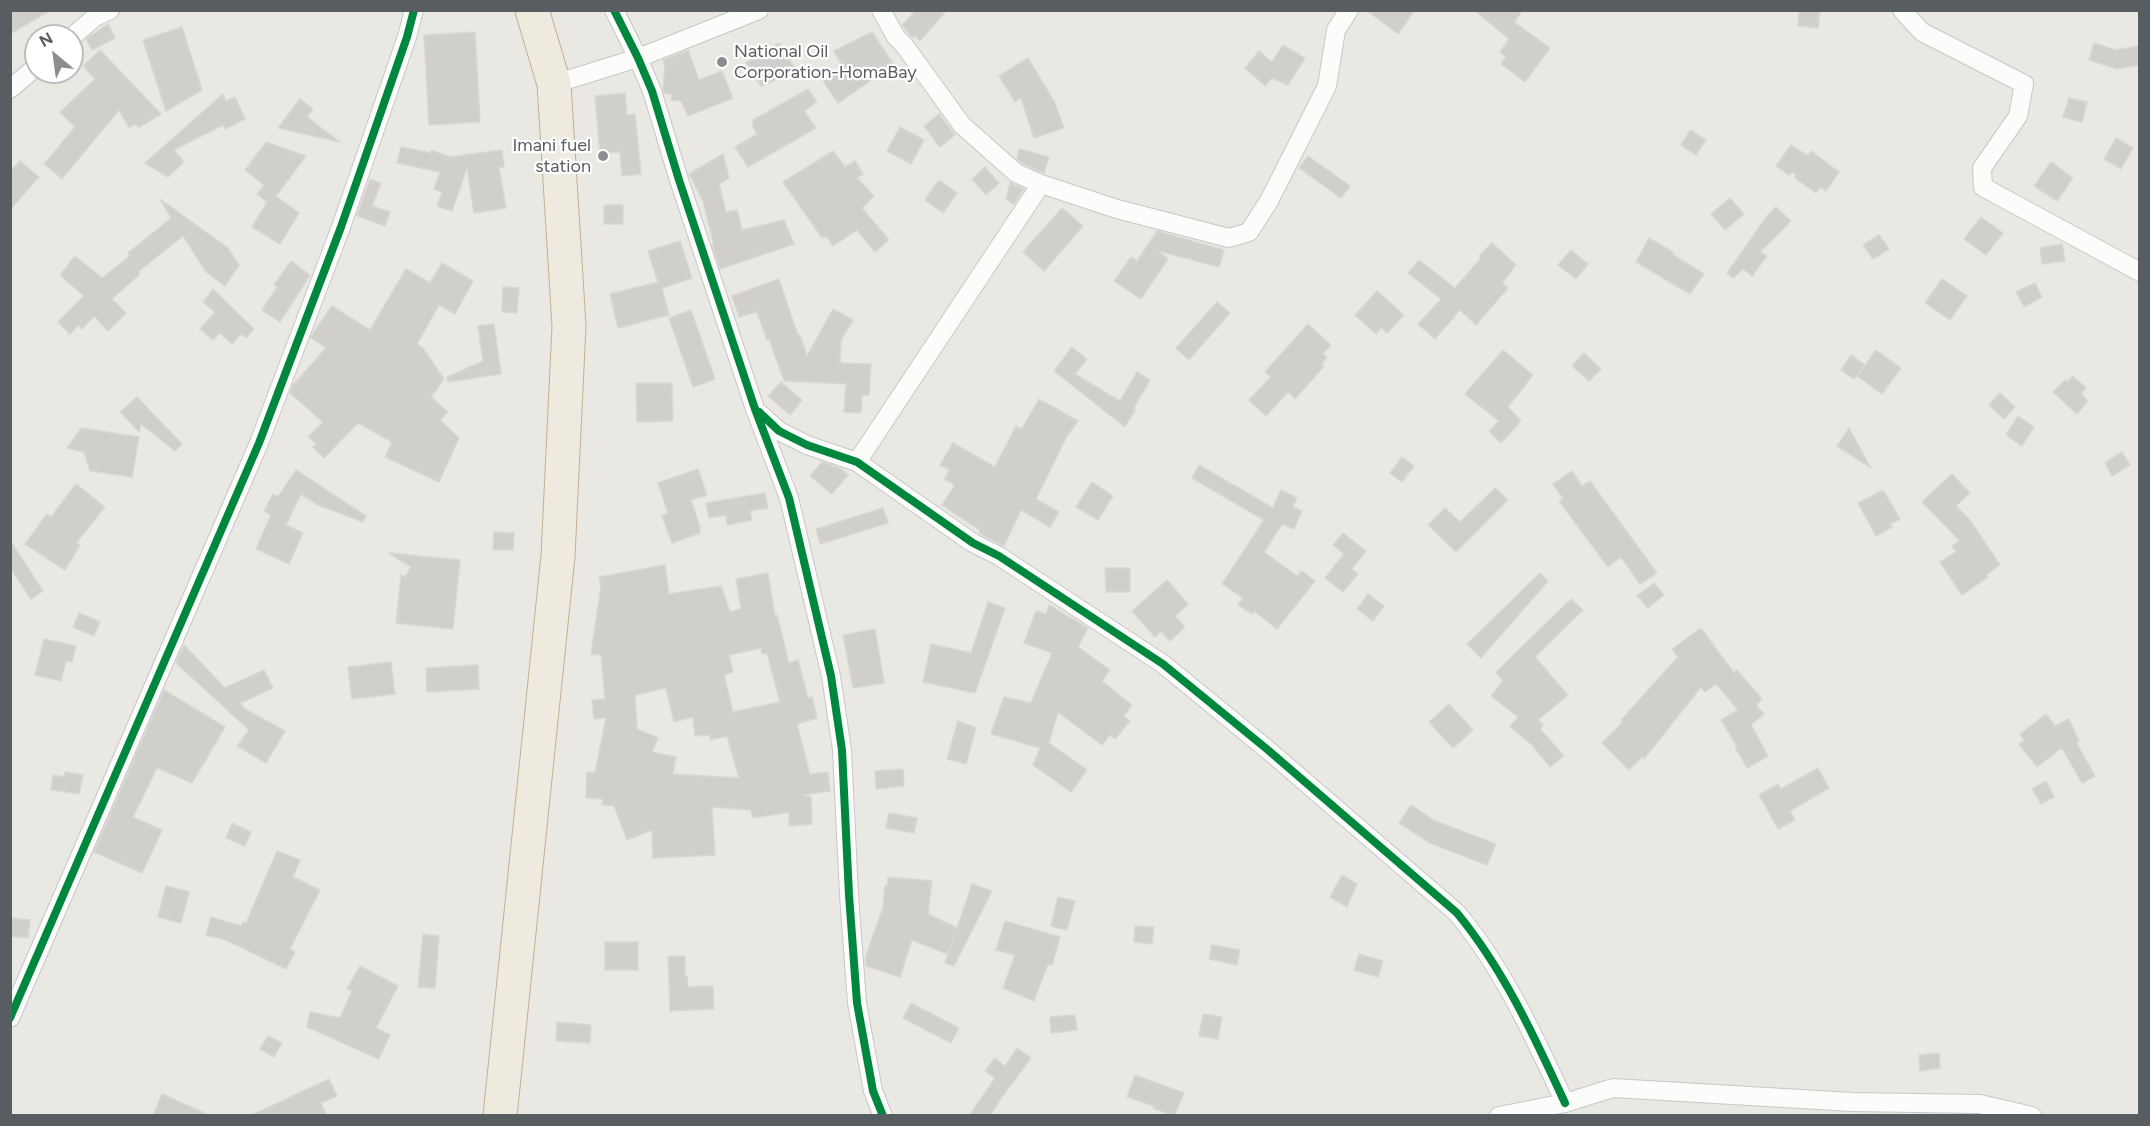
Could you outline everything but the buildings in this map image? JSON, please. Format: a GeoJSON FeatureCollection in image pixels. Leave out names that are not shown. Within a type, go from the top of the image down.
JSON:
{"type":"FeatureCollection","features":[{"type":"Feature","properties":{"kind":"highway"},"geometry":{"type":"LineString","coordinates":[[500,1116],[558,556],[569,326],[554,84],[532,10]]}},
{"type":"Feature","properties":{"kind":"street"},"geometry":{"type":"LineString","coordinates":[[84,27],[95,17],[110,10]]}},
{"type":"Feature","properties":{"kind":"street"},"geometry":{"type":"LineString","coordinates":[[10,1018],[259,443],[341,227],[407,37],[414,10]]}},
{"type":"Feature","properties":{"kind":"street"},"geometry":{"type":"LineString","coordinates":[[614,10],[652,91],[755,409],[789,498],[831,676],[842,750],[857,1003],[873,1091],[883,1116]]}},
{"type":"Feature","properties":{"kind":"street"},"geometry":{"type":"LineString","coordinates":[[554,84],[638,58],[759,10]]}},
{"type":"Feature","properties":{"kind":"street"},"geometry":{"type":"LineString","coordinates":[[880,10],[896,37],[962,124],[1016,173],[1041,184],[1117,209],[1229,238],[1250,232],[1269,201],[1327,86],[1336,30],[1350,10]]}},
{"type":"Feature","properties":{"kind":"street"},"geometry":{"type":"LineString","coordinates":[[1902,10],[1922,32],[2024,84],[2018,116],[1982,168],[1983,187],[2139,272]]}},
{"type":"Feature","properties":{"kind":"street"},"geometry":{"type":"LineString","coordinates":[[10,89],[24,77]]}},
{"type":"Feature","properties":{"kind":"street"},"geometry":{"type":"LineString","coordinates":[[857,462],[1041,184]]}},
{"type":"Feature","properties":{"kind":"street"},"geometry":{"type":"LineString","coordinates":[[755,409],[779,431],[807,445],[857,462],[974,543],[999,556],[1163,664],[1276,757],[1457,914],[1479,940],[1524,1015],[1565,1103]]}},
{"type":"Feature","properties":{"kind":"street"},"geometry":{"type":"LineString","coordinates":[[1499,1116],[1565,1103],[1613,1088],[1852,1102],[1980,1104],[2032,1116]]}},
{"type":"Feature","properties":{"kind":"cycle path"},"geometry":{"type":"LineString","coordinates":[[10,1018],[259,443],[341,227],[407,37],[414,10]]}},
{"type":"Feature","properties":{"kind":"cycle path"},"geometry":{"type":"LineString","coordinates":[[614,10],[652,91],[755,409],[789,498],[831,676],[842,750],[857,1003],[873,1091],[883,1116]]}},
{"type":"Feature","properties":{"kind":"cycle path"},"geometry":{"type":"LineString","coordinates":[[759,412],[779,431],[807,445],[857,462],[973,543],[999,556],[1163,664],[1268,750],[1457,913],[1504,980],[1530,1028],[1565,1103]]}},
{"type":"Feature","properties":{"kind":"place","name":"National Oil Corporation-HomaBay"},"geometry":{"type":"Point","coordinates":[722,62]}},
{"type":"Feature","properties":{"kind":"place","name":"Imani fuel station"},"geometry":{"type":"Point","coordinates":[603,156]}}]}
